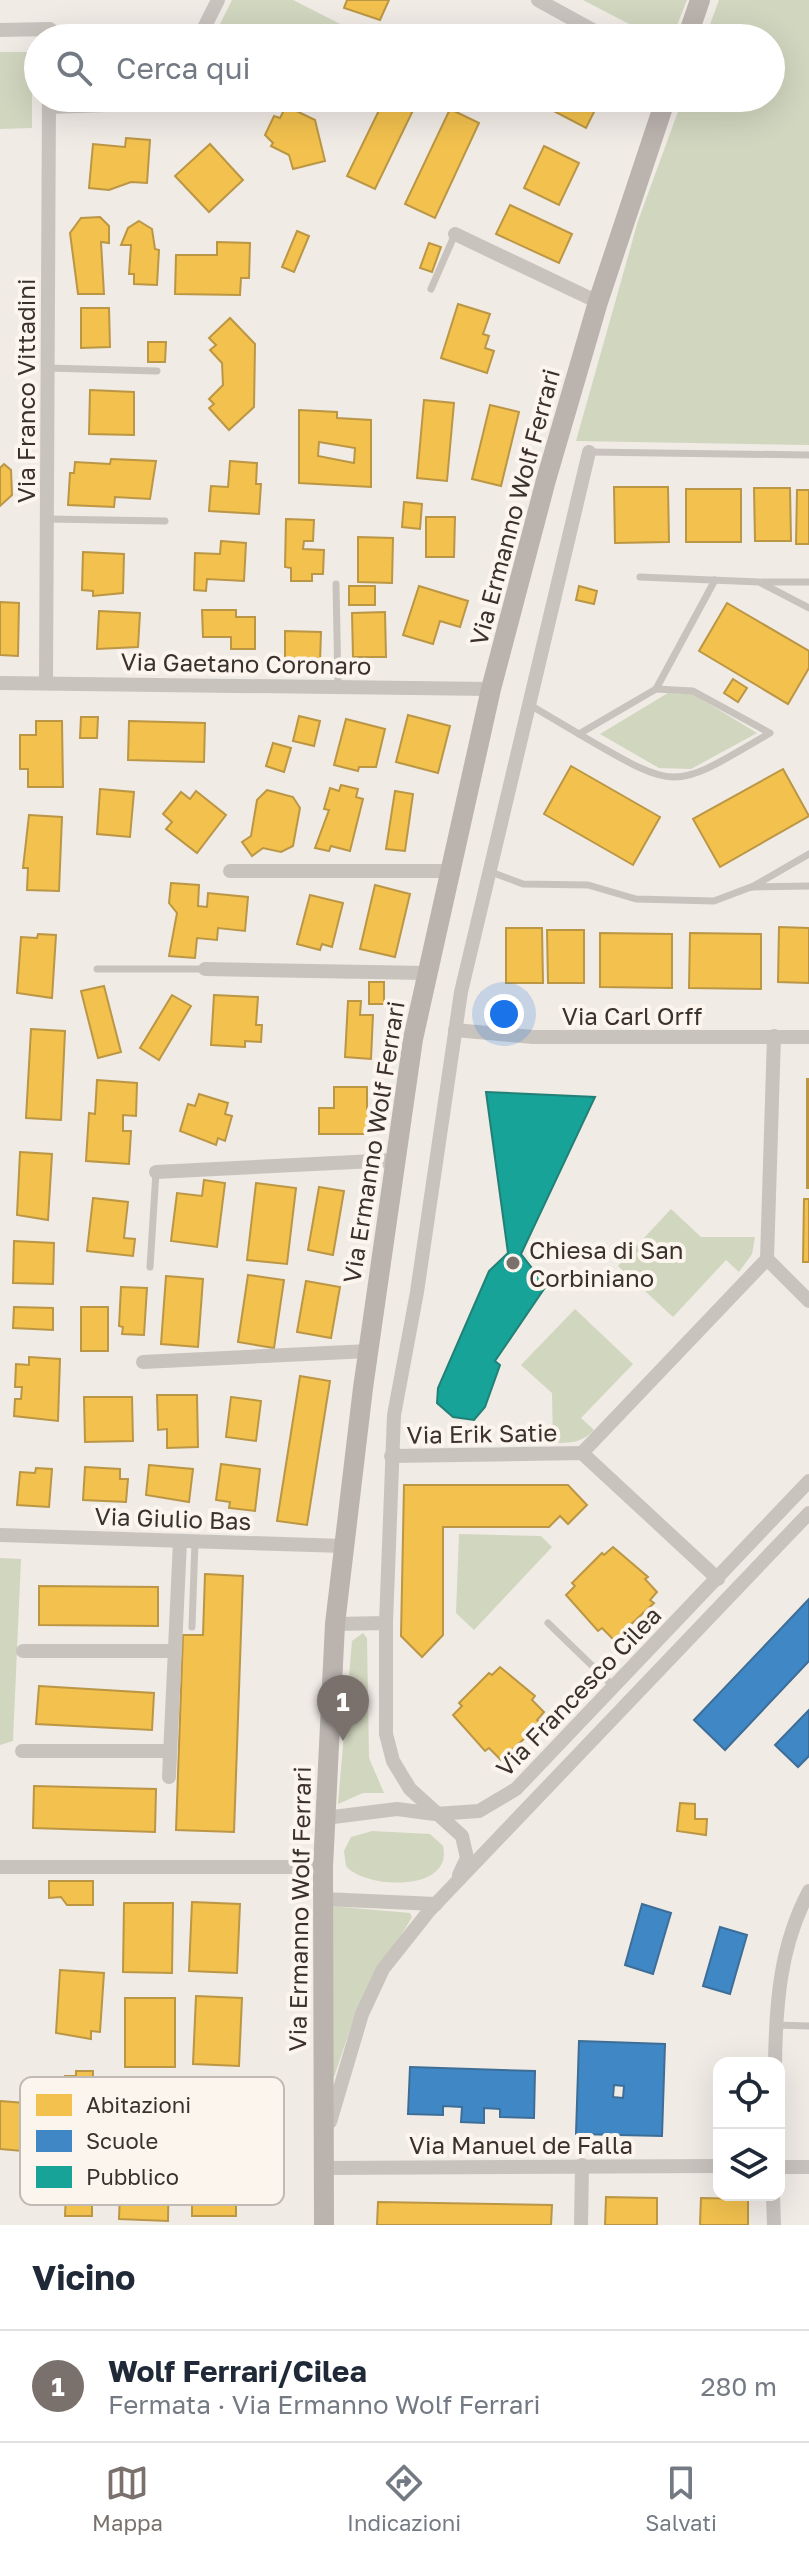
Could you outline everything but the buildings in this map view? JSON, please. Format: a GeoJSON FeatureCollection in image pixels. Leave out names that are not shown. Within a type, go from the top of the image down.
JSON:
{"type":"FeatureCollection","features":[{"type":"Feature","properties":{"kind":"street"},"geometry":{"type":"LineString","coordinates":[[206,24],[218,0]]}},
{"type":"Feature","properties":{"kind":"street"},"geometry":{"type":"LineString","coordinates":[[538,0],[582,24]]}},
{"type":"Feature","properties":{"kind":"street"},"geometry":{"type":"LineString","coordinates":[[692,24],[700,0]]}},
{"type":"Feature","properties":{"kind":"street"},"geometry":{"type":"LineString","coordinates":[[0,30],[24,30]]}},
{"type":"Feature","properties":{"kind":"street","name":"Via Franco Vittadini"},"geometry":{"type":"LineString","coordinates":[[46,683],[49,112]]}},
{"type":"Feature","properties":{"kind":"street","name":"Via Ermanno Wolf Ferrari"},"geometry":{"type":"LineString","coordinates":[[324,2225],[323,1867],[335,1624],[395,1160],[427,973],[491,689],[598,302],[661,112]]}},
{"type":"Feature","properties":{"kind":"street"},"geometry":{"type":"LineString","coordinates":[[455,234],[598,302]]}},
{"type":"Feature","properties":{"kind":"street"},"geometry":{"type":"LineString","coordinates":[[456,1883],[467,1858],[462,1836],[410,1789],[393,1761],[386,1734],[386,1623],[394,1415],[417,1292],[455,1030],[488,871],[589,452]]}},
{"type":"Feature","properties":{"kind":"street","name":"Via Gaetano Coronaro"},"geometry":{"type":"LineString","coordinates":[[0,683],[491,689]]}},
{"type":"Feature","properties":{"kind":"street"},"geometry":{"type":"LineString","coordinates":[[230,871],[450,871]]}},
{"type":"Feature","properties":{"kind":"street"},"geometry":{"type":"LineString","coordinates":[[205,969],[427,973]]}},
{"type":"Feature","properties":{"kind":"street","name":"Via Carl Orff"},"geometry":{"type":"LineString","coordinates":[[455,1030],[533,1037],[809,1037]]}},
{"type":"Feature","properties":{"kind":"street"},"geometry":{"type":"LineString","coordinates":[[582,1453],[767,1259],[774,1036]]}},
{"type":"Feature","properties":{"kind":"street"},"geometry":{"type":"LineString","coordinates":[[156,1172],[395,1160]]}},
{"type":"Feature","properties":{"kind":"street"},"geometry":{"type":"LineString","coordinates":[[767,1259],[809,1301]]}},
{"type":"Feature","properties":{"kind":"street"},"geometry":{"type":"LineString","coordinates":[[143,1362],[369,1351]]}},
{"type":"Feature","properties":{"kind":"street","name":"Via Erik Satie"},"geometry":{"type":"LineString","coordinates":[[391,1456],[582,1453],[718,1579]]}},
{"type":"Feature","properties":{"kind":"street","name":"Via Francesco Cilea"},"geometry":{"type":"LineString","coordinates":[[325,1818],[397,1809],[435,1814],[479,1811],[516,1789],[809,1481]]}},
{"type":"Feature","properties":{"kind":"street","name":"Via Francesco Cilea"},"geometry":{"type":"LineString","coordinates":[[324,2168],[331,2115],[362,2014],[383,1969],[436,1904],[809,1513]]}},
{"type":"Feature","properties":{"kind":"street","name":"Via Giulio Bas"},"geometry":{"type":"LineString","coordinates":[[0,1535],[344,1546]]}},
{"type":"Feature","properties":{"kind":"street"},"geometry":{"type":"LineString","coordinates":[[169,1777],[180,1541]]}},
{"type":"Feature","properties":{"kind":"street"},"geometry":{"type":"LineString","coordinates":[[335,1624],[386,1623]]}},
{"type":"Feature","properties":{"kind":"street"},"geometry":{"type":"LineString","coordinates":[[23,1651],[175,1651]]}},
{"type":"Feature","properties":{"kind":"street"},"geometry":{"type":"LineString","coordinates":[[22,1751],[170,1751]]}},
{"type":"Feature","properties":{"kind":"street"},"geometry":{"type":"LineString","coordinates":[[0,1867],[323,1867]]}},
{"type":"Feature","properties":{"kind":"street"},"geometry":{"type":"LineString","coordinates":[[775,2057],[781,1965],[795,1918],[809,1891]]}},
{"type":"Feature","properties":{"kind":"street"},"geometry":{"type":"LineString","coordinates":[[323,1899],[436,1904]]}},
{"type":"Feature","properties":{"kind":"street"},"geometry":{"type":"LineString","coordinates":[[581,2225],[582,2165]]}},
{"type":"Feature","properties":{"kind":"street","name":"Via Manuel de Falla"},"geometry":{"type":"LineString","coordinates":[[324,2168],[713,2166]]}},
{"type":"Feature","properties":{"kind":"street"},"geometry":{"type":"LineString","coordinates":[[785,2167],[809,2167]]}},
{"type":"Feature","properties":{"kind":"street"},"geometry":{"type":"LineString","coordinates":[[773,2201],[774,2225]]}},
{"type":"Feature","properties":{"kind":"lane"},"geometry":{"type":"LineString","coordinates":[[431,289],[455,234]]}},
{"type":"Feature","properties":{"kind":"lane"},"geometry":{"type":"LineString","coordinates":[[47,368],[157,371]]}},
{"type":"Feature","properties":{"kind":"lane"},"geometry":{"type":"LineString","coordinates":[[589,452],[809,455]]}},
{"type":"Feature","properties":{"kind":"lane"},"geometry":{"type":"LineString","coordinates":[[47,519],[165,521]]}},
{"type":"Feature","properties":{"kind":"lane"},"geometry":{"type":"LineString","coordinates":[[640,577],[809,582]]}},
{"type":"Feature","properties":{"kind":"lane"},"geometry":{"type":"LineString","coordinates":[[579,734],[656,689],[715,580]]}},
{"type":"Feature","properties":{"kind":"lane"},"geometry":{"type":"LineString","coordinates":[[759,582],[809,608]]}},
{"type":"Feature","properties":{"kind":"lane"},"geometry":{"type":"LineString","coordinates":[[336,584],[338,686]]}},
{"type":"Feature","properties":{"kind":"lane"},"geometry":{"type":"LineString","coordinates":[[529,704],[652,776],[677,779],[703,773],[770,733],[693,691],[656,689]]}},
{"type":"Feature","properties":{"kind":"lane"},"geometry":{"type":"LineString","coordinates":[[488,871],[529,885],[588,885],[636,899],[714,901],[751,887],[809,854]]}},
{"type":"Feature","properties":{"kind":"lane"},"geometry":{"type":"LineString","coordinates":[[751,887],[809,886]]}},
{"type":"Feature","properties":{"kind":"lane"},"geometry":{"type":"LineString","coordinates":[[97,969],[205,969]]}},
{"type":"Feature","properties":{"kind":"lane"},"geometry":{"type":"LineString","coordinates":[[150,1267],[156,1172]]}},
{"type":"Feature","properties":{"kind":"lane"},"geometry":{"type":"LineString","coordinates":[[192,1627],[195,1541]]}},
{"type":"Feature","properties":{"kind":"lane"},"geometry":{"type":"LineString","coordinates":[[548,1623],[614,1687]]}},
{"type":"Feature","properties":{"kind":"lane"},"geometry":{"type":"LineString","coordinates":[[776,2025],[809,2026]]}},
{"type":"Feature","properties":{"kind":"green space"},"geometry":{"type":"Polygon","coordinates":[[[232,0],[293,0],[340,24],[220,24],[232,0]]]}},
{"type":"Feature","properties":{"kind":"green space"},"geometry":{"type":"Polygon","coordinates":[[[583,0],[687,0],[678,24],[629,24],[583,0]]]}},
{"type":"Feature","properties":{"kind":"green space"},"geometry":{"type":"Polygon","coordinates":[[[719,0],[809,0],[809,445],[576,441],[638,221],[678,112],[785,112],[785,24],[710,24],[719,0]]]}},
{"type":"Feature","properties":{"kind":"green space"},"geometry":{"type":"Polygon","coordinates":[[[0,52],[24,52],[24,112],[32,112],[32,128],[0,129],[0,52]]]}},
{"type":"Feature","properties":{"kind":"green space"},"geometry":{"type":"Polygon","coordinates":[[[668,693],[693,694],[757,733],[691,769],[659,768],[600,734],[668,693]]]}},
{"type":"Feature","properties":{"kind":"green space"},"geometry":{"type":"Polygon","coordinates":[[[671,1209],[701,1237],[755,1237],[752,1254],[739,1272],[726,1260],[673,1317],[618,1266],[671,1209]]]}},
{"type":"Feature","properties":{"kind":"green space"},"geometry":{"type":"Polygon","coordinates":[[[575,1309],[633,1364],[581,1418],[594,1430],[585,1438],[553,1443],[552,1393],[521,1365],[575,1309]]]}},
{"type":"Feature","properties":{"kind":"green space"},"geometry":{"type":"Polygon","coordinates":[[[459,1534],[541,1536],[552,1547],[474,1630],[456,1613],[459,1534]]]}},
{"type":"Feature","properties":{"kind":"green space"},"geometry":{"type":"Polygon","coordinates":[[[0,1558],[21,1559],[13,1741],[0,1745],[0,1558]]]}},
{"type":"Feature","properties":{"kind":"green space"},"geometry":{"type":"Polygon","coordinates":[[[363,1633],[367,1638],[369,1758],[384,1793],[363,1793],[338,1804],[352,1641],[363,1633]]]}},
{"type":"Feature","properties":{"kind":"green space"},"geometry":{"type":"Polygon","coordinates":[[[372,1831],[430,1834],[443,1846],[443,1861],[435,1872],[422,1879],[405,1882],[388,1882],[356,1874],[346,1866],[344,1851],[351,1837],[372,1831]]]}},
{"type":"Feature","properties":{"kind":"green space"},"geometry":{"type":"Polygon","coordinates":[[[330,1906],[410,1913],[412,1917],[356,2012],[334,2077],[328,2074],[330,1906]]]}},
{"type":"Feature","properties":{"kind":"place","name":"Chiesa di San Corbiniano"},"geometry":{"type":"Point","coordinates":[513,1263]}},
{"type":"Feature","properties":{"kind":"place","name":"Wolf Ferrari/Cilea"},"geometry":{"type":"Point","coordinates":[343,1741]}}]}
